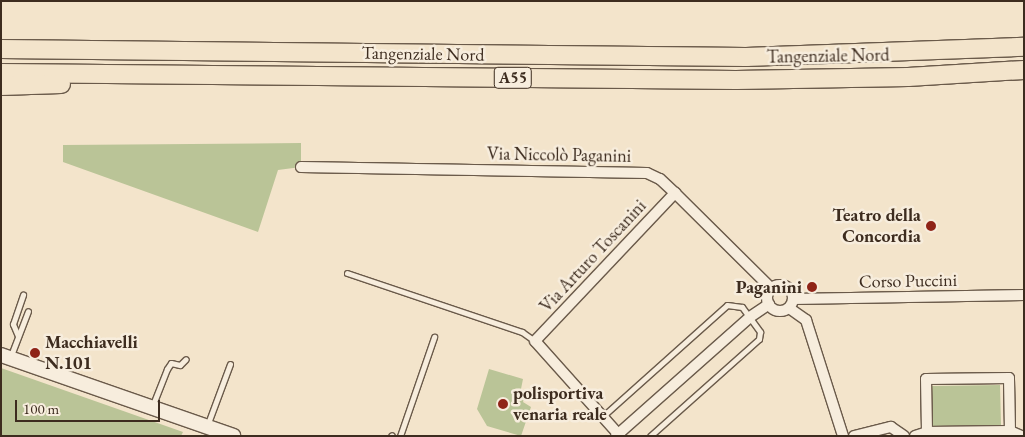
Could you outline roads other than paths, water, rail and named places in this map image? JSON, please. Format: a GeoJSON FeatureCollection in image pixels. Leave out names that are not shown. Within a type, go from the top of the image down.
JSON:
{"type":"FeatureCollection","features":[{"type":"Feature","properties":{"kind":"highway"},"geometry":{"type":"LineString","coordinates":[[1,44],[41,49]]}},
{"type":"Feature","properties":{"kind":"highway","name":"Tangenziale Nord"},"geometry":{"type":"LineString","coordinates":[[1,49],[746,57],[1024,47]]}},
{"type":"Feature","properties":{"kind":"highway","name":"Tangenziale Nord"},"geometry":{"type":"LineString","coordinates":[[1,73],[745,80],[908,77],[1024,70]]}},
{"type":"Feature","properties":{"kind":"highway"},"geometry":{"type":"LineString","coordinates":[[1,86],[198,74]]}},
{"type":"Feature","properties":{"kind":"street","name":"Via Niccolò Paganini"},"geometry":{"type":"LineString","coordinates":[[301,167],[633,172],[660,179],[771,288]]}},
{"type":"Feature","properties":{"kind":"street","name":"Via Arturo Toscanini"},"geometry":{"type":"LineString","coordinates":[[535,341],[675,193]]}},
{"type":"Feature","properties":{"kind":"street"},"geometry":{"type":"LineString","coordinates":[[791,304],[780,311],[769,304],[767,298],[771,288],[786,286],[791,304],[806,320],[843,436]]}},
{"type":"Feature","properties":{"kind":"street","name":"Corso Puccini"},"geometry":{"type":"LineString","coordinates":[[791,304],[1024,295]]}},
{"type":"Feature","properties":{"kind":"street"},"geometry":{"type":"LineString","coordinates":[[535,341],[618,435],[750,317],[769,304]]}},
{"type":"Feature","properties":{"kind":"street"},"geometry":{"type":"LineString","coordinates":[[5,357],[233,436]]}},
{"type":"Feature","properties":{"kind":"street"},"geometry":{"type":"LineString","coordinates":[[926,432],[926,379],[1009,378],[1010,431]]}},
{"type":"Feature","properties":{"kind":"street"},"geometry":{"type":"LineString","coordinates":[[854,436],[891,427],[904,436]]}},
{"type":"Feature","properties":{"kind":"street"},"geometry":{"type":"LineString","coordinates":[[914,436],[926,432],[1010,431],[1021,436]]}},
{"type":"Feature","properties":{"kind":"lane"},"geometry":{"type":"LineString","coordinates":[[347,273],[522,332],[535,341]]}},
{"type":"Feature","properties":{"kind":"lane"},"geometry":{"type":"LineString","coordinates":[[18,336],[13,324],[23,295]]}},
{"type":"Feature","properties":{"kind":"lane"},"geometry":{"type":"LineString","coordinates":[[603,416],[727,305],[742,307],[760,332],[759,339],[650,436]]}},
{"type":"Feature","properties":{"kind":"lane"},"geometry":{"type":"LineString","coordinates":[[5,357],[18,336],[28,311]]}},
{"type":"Feature","properties":{"kind":"lane"},"geometry":{"type":"LineString","coordinates":[[400,436],[434,337]]}},
{"type":"Feature","properties":{"kind":"lane"},"geometry":{"type":"LineString","coordinates":[[152,408],[166,369],[171,363],[180,365],[186,359]]}},
{"type":"Feature","properties":{"kind":"lane"},"geometry":{"type":"LineString","coordinates":[[207,427],[230,364]]}},
{"type":"Feature","properties":{"kind":"place","name":"Teatro della Concordia"},"geometry":{"type":"Point","coordinates":[931,226]}},
{"type":"Feature","properties":{"kind":"place","name":"Paganini"},"geometry":{"type":"Point","coordinates":[812,287]}},
{"type":"Feature","properties":{"kind":"place","name":"Macchiavelli N.101"},"geometry":{"type":"Point","coordinates":[35,353]}},
{"type":"Feature","properties":{"kind":"place","name":"polisportiva venaria reale"},"geometry":{"type":"Point","coordinates":[503,404]}}]}
